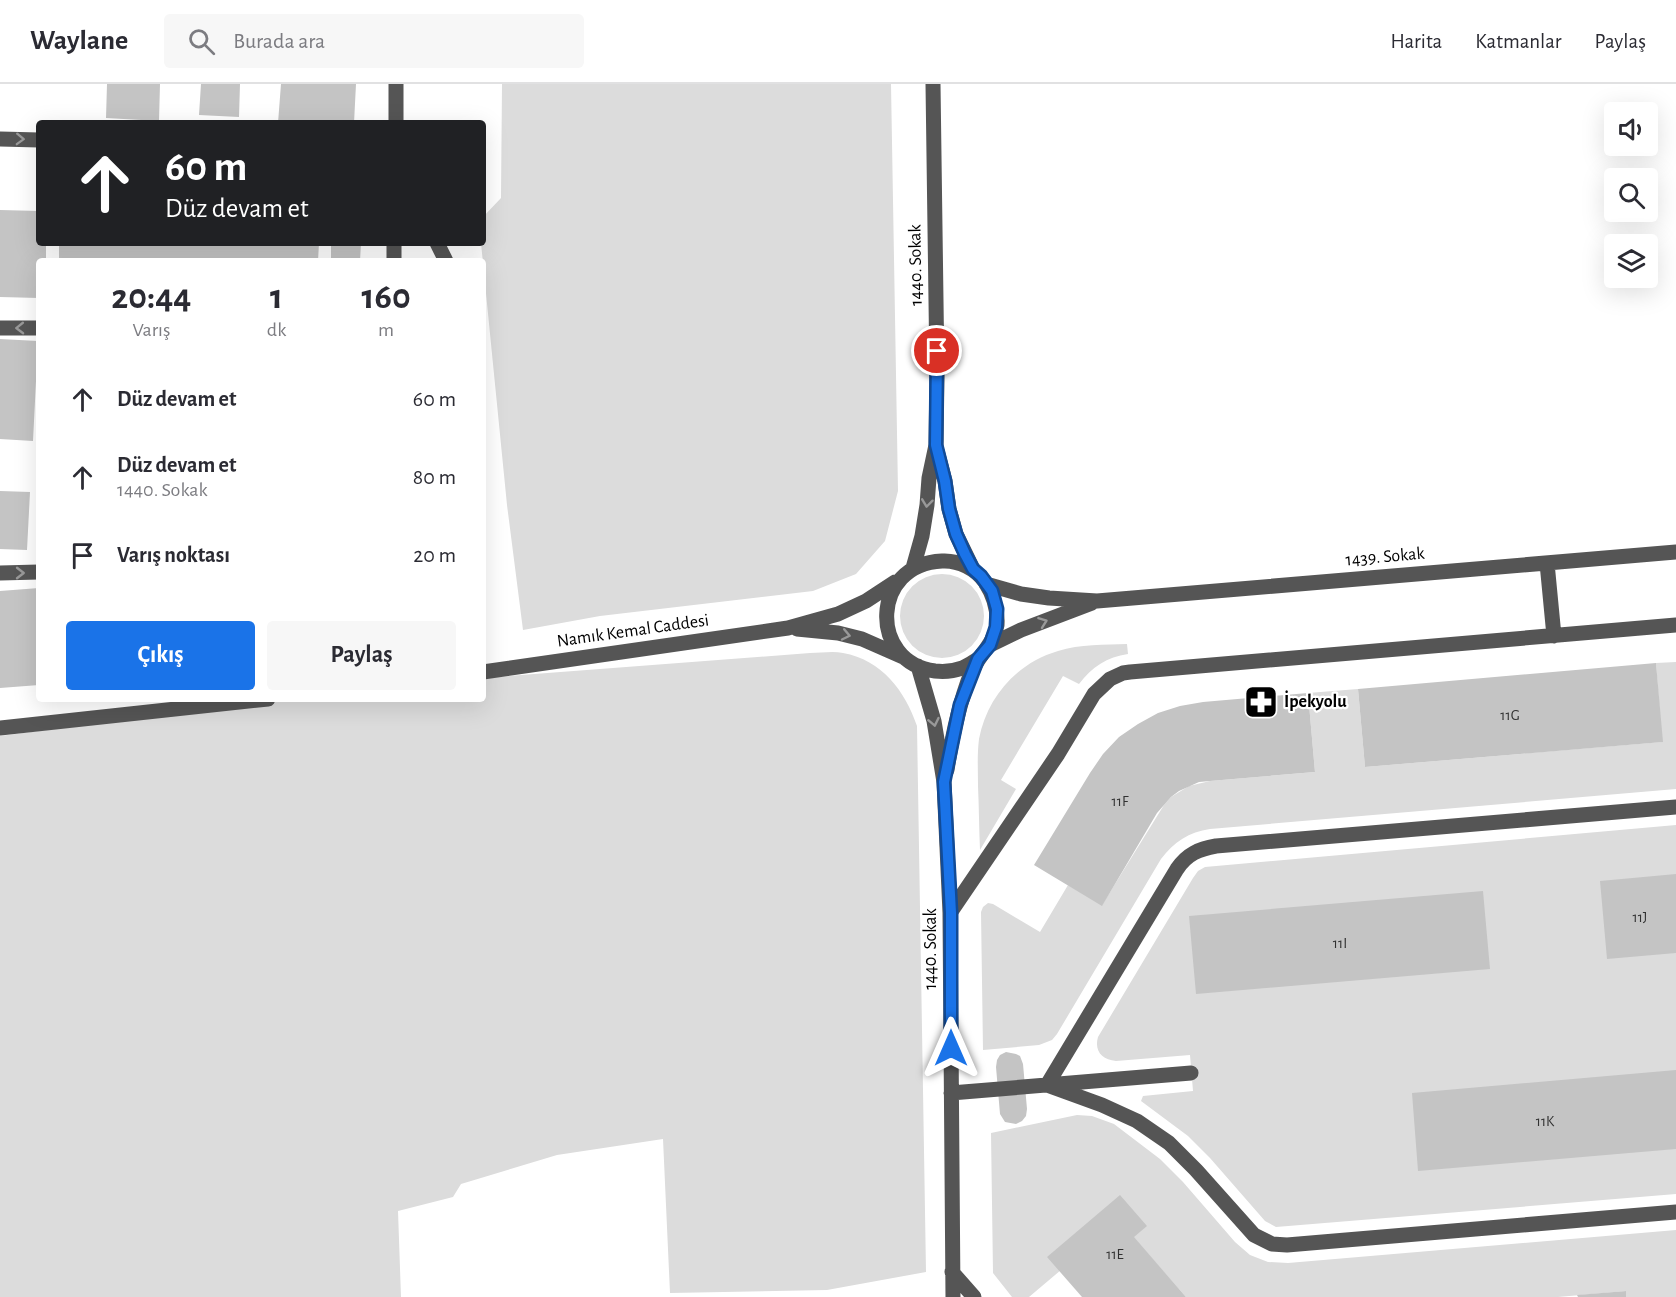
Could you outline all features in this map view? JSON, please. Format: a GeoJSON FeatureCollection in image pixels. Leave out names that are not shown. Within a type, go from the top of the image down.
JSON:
{"type":"FeatureCollection","features":[{"type":"Feature","properties":{"kind":"street"},"geometry":{"type":"LineString","coordinates":[[396,84],[396,120]]}},
{"type":"Feature","properties":{"kind":"street","name":"1440. Sokak"},"geometry":{"type":"LineString","coordinates":[[933,84],[936,445]]}},
{"type":"Feature","properties":{"kind":"street"},"geometry":{"type":"LineString","coordinates":[[0,139],[36,140]]}},
{"type":"Feature","properties":{"kind":"street"},"geometry":{"type":"LineString","coordinates":[[0,328],[36,328]]}},
{"type":"Feature","properties":{"kind":"street"},"geometry":{"type":"LineString","coordinates":[[913,568],[922,536],[929,478],[936,445]]}},
{"type":"Feature","properties":{"kind":"street"},"geometry":{"type":"LineString","coordinates":[[936,445],[956,534],[973,569]]}},
{"type":"Feature","properties":{"kind":"street","name":"1439. Sokak"},"geometry":{"type":"LineString","coordinates":[[1097,601],[1676,552]]}},
{"type":"Feature","properties":{"kind":"street"},"geometry":{"type":"LineString","coordinates":[[788,628],[838,614],[866,601],[913,568],[930,561],[949,560],[973,569],[981,576],[992,591],[997,609],[996,627],[990,645],[978,659],[960,705],[944,782]]}},
{"type":"Feature","properties":{"kind":"street"},"geometry":{"type":"LineString","coordinates":[[1547,563],[1554,636]]}},
{"type":"Feature","properties":{"kind":"street"},"geometry":{"type":"LineString","coordinates":[[0,573],[36,573]]}},
{"type":"Feature","properties":{"kind":"street"},"geometry":{"type":"LineString","coordinates":[[899,579],[890,595],[886,613],[888,632],[896,648],[912,662],[934,721],[944,782]]}},
{"type":"Feature","properties":{"kind":"street"},"geometry":{"type":"LineString","coordinates":[[986,584],[1021,594],[1097,601]]}},
{"type":"Feature","properties":{"kind":"street"},"geometry":{"type":"LineString","coordinates":[[990,645],[1021,630],[1097,601]]}},
{"type":"Feature","properties":{"kind":"street"},"geometry":{"type":"LineString","coordinates":[[951,913],[1058,754],[1095,694],[1104,683],[1116,675],[1676,625]]}},
{"type":"Feature","properties":{"kind":"street"},"geometry":{"type":"LineString","coordinates":[[788,628],[838,633],[862,639],[926,670],[944,672],[962,668],[978,659]]}},
{"type":"Feature","properties":{"kind":"street","name":"Namık Kemal Caddesi"},"geometry":{"type":"LineString","coordinates":[[486,672],[788,628]]}},
{"type":"Feature","properties":{"kind":"street"},"geometry":{"type":"LineString","coordinates":[[0,728],[240,702]]}},
{"type":"Feature","properties":{"kind":"street","name":"1440. Sokak"},"geometry":{"type":"LineString","coordinates":[[944,782],[951,913],[953,1297]]}},
{"type":"Feature","properties":{"kind":"street"},"geometry":{"type":"LineString","coordinates":[[1047,1085],[1177,869],[1186,857],[1198,850],[1216,846],[1676,807]]}},
{"type":"Feature","properties":{"kind":"street"},"geometry":{"type":"LineString","coordinates":[[951,1093],[1191,1073]]}},
{"type":"Feature","properties":{"kind":"street"},"geometry":{"type":"LineString","coordinates":[[1047,1085],[1102,1105],[1137,1121],[1169,1143],[1254,1235],[1272,1244],[1287,1245],[1676,1212]]}},
{"type":"Feature","properties":{"kind":"street"},"geometry":{"type":"LineString","coordinates":[[952,1272],[974,1297]]}},
{"type":"Feature","properties":{"kind":"shaded area"},"geometry":{"type":"Polygon","coordinates":[[[502,84],[891,84],[898,491],[885,541],[856,574],[813,591],[600,616],[523,630],[507,505],[486,293],[486,258],[482,258],[481,246],[486,246],[486,214],[501,198],[502,84]]]}},
{"type":"Feature","properties":{"kind":"shaded area"},"geometry":{"type":"Polygon","coordinates":[[[942,574],[958,577],[977,593],[984,616],[981,632],[965,651],[942,658],[926,655],[907,639],[900,616],[903,600],[919,581],[942,574]]]}},
{"type":"Feature","properties":{"kind":"shaded area"},"geometry":{"type":"Polygon","coordinates":[[[1127,644],[1128,654],[1100,664],[1079,684],[1063,676],[1001,780],[1016,789],[980,850],[979,739],[989,709],[997,696],[1017,673],[1029,664],[1058,651],[1092,645],[1127,644]]]}},
{"type":"Feature","properties":{"kind":"shaded area"},"geometry":{"type":"Polygon","coordinates":[[[831,652],[843,653],[869,662],[899,689],[917,726],[926,1272],[827,1290],[670,1293],[663,1139],[557,1155],[461,1184],[453,1197],[398,1211],[401,1297],[0,1297],[0,736],[264,702],[486,702],[486,678],[831,652]]]}},
{"type":"Feature","properties":{"kind":"shaded area"},"geometry":{"type":"Polygon","coordinates":[[[1676,662],[1676,789],[1210,829],[1189,835],[1171,848],[1161,859],[1052,1040],[1039,1045],[983,1050],[981,912],[983,907],[988,903],[993,904],[1040,932],[1068,885],[1102,905],[1164,805],[1171,797],[1189,786],[1210,781],[1315,772],[1308,693],[1358,689],[1365,767],[1662,742],[1656,663],[1676,662]]]}},
{"type":"Feature","properties":{"kind":"shaded area"},"geometry":{"type":"Polygon","coordinates":[[[1676,825],[1676,1194],[1276,1227],[1265,1221],[1188,1136],[1141,1101],[1143,1096],[1193,1091],[1190,1055],[1116,1061],[1103,1057],[1098,1050],[1098,1037],[1193,878],[1205,867],[1676,825]]]}},
{"type":"Feature","properties":{"kind":"shaded area"},"geometry":{"type":"Polygon","coordinates":[[[1077,1115],[1092,1116],[1114,1124],[1160,1159],[1235,1242],[1250,1255],[1268,1262],[1288,1263],[1676,1230],[1676,1297],[1626,1297],[1626,1291],[1558,1297],[1186,1297],[1119,1221],[1029,1297],[1012,1297],[993,1273],[991,1133],[1077,1115]]]}},
{"type":"Feature","properties":{"kind":"building"},"geometry":{"type":"Polygon","coordinates":[[[107,84],[160,84],[159,120],[106,118],[107,84]]]}},
{"type":"Feature","properties":{"kind":"building"},"geometry":{"type":"Polygon","coordinates":[[[201,84],[240,84],[239,117],[199,115],[201,84]]]}},
{"type":"Feature","properties":{"kind":"building"},"geometry":{"type":"Polygon","coordinates":[[[281,84],[356,84],[354,120],[278,120],[281,84]]]}},
{"type":"Feature","properties":{"kind":"building"},"geometry":{"type":"Polygon","coordinates":[[[0,210],[36,211],[36,246],[46,246],[46,258],[36,258],[36,298],[0,297],[0,210]]]}},
{"type":"Feature","properties":{"kind":"building"},"geometry":{"type":"Polygon","coordinates":[[[59,246],[319,246],[318,258],[59,258],[59,246]]]}},
{"type":"Feature","properties":{"kind":"building"},"geometry":{"type":"Polygon","coordinates":[[[331,246],[361,246],[360,258],[331,258],[331,246]]]}},
{"type":"Feature","properties":{"kind":"building"},"geometry":{"type":"Polygon","coordinates":[[[0,339],[36,341],[33,441],[0,439],[0,339]]]}},
{"type":"Feature","properties":{"kind":"building"},"geometry":{"type":"Polygon","coordinates":[[[0,491],[30,492],[27,550],[0,549],[0,491]]]}},
{"type":"Feature","properties":{"kind":"building"},"geometry":{"type":"Polygon","coordinates":[[[36,588],[36,685],[0,688],[0,591],[36,588]]]}},
{"type":"Feature","properties":{"kind":"building"},"geometry":{"type":"Polygon","coordinates":[[[1656,663],[1663,742],[1365,767],[1358,689],[1656,663]]]}},
{"type":"Feature","properties":{"kind":"building"},"geometry":{"type":"Polygon","coordinates":[[[1308,693],[1315,772],[1199,782],[1179,791],[1157,813],[1102,906],[1034,865],[1103,754],[1119,737],[1138,724],[1158,713],[1180,706],[1308,693]]]}},
{"type":"Feature","properties":{"kind":"building"},"geometry":{"type":"Polygon","coordinates":[[[1676,874],[1676,953],[1607,959],[1600,881],[1676,874]]]}},
{"type":"Feature","properties":{"kind":"building"},"geometry":{"type":"Polygon","coordinates":[[[1483,891],[1490,969],[1196,994],[1189,916],[1483,891]]]}},
{"type":"Feature","properties":{"kind":"building"},"geometry":{"type":"Polygon","coordinates":[[[1006,1052],[1020,1056],[1023,1064],[1027,1109],[1026,1116],[1016,1124],[1005,1122],[1000,1114],[996,1067],[1000,1055],[1006,1052]]]}},
{"type":"Feature","properties":{"kind":"building"},"geometry":{"type":"Polygon","coordinates":[[[1676,1070],[1676,1149],[1418,1171],[1412,1093],[1676,1070]]]}},
{"type":"Feature","properties":{"kind":"building"},"geometry":{"type":"Polygon","coordinates":[[[1120,1195],[1147,1226],[1134,1237],[1186,1297],[1082,1297],[1047,1257],[1120,1195]]]}},
{"type":"Feature","properties":{"kind":"building"},"geometry":{"type":"Polygon","coordinates":[[[1626,1291],[1626,1297],[1578,1297],[1577,1295],[1626,1291]]]}},
{"type":"Feature","properties":{"kind":"place","name":"İpekyolu"},"geometry":{"type":"Point","coordinates":[1261,702]}},
{"type":"Feature","properties":{"kind":"route"},"geometry":{"type":"LineString","coordinates":[[937,351],[936,445],[949,509],[965,554],[973,569],[992,591],[997,609],[996,627],[990,645],[978,659],[960,705],[944,782],[951,913],[951,1048]]}}]}
